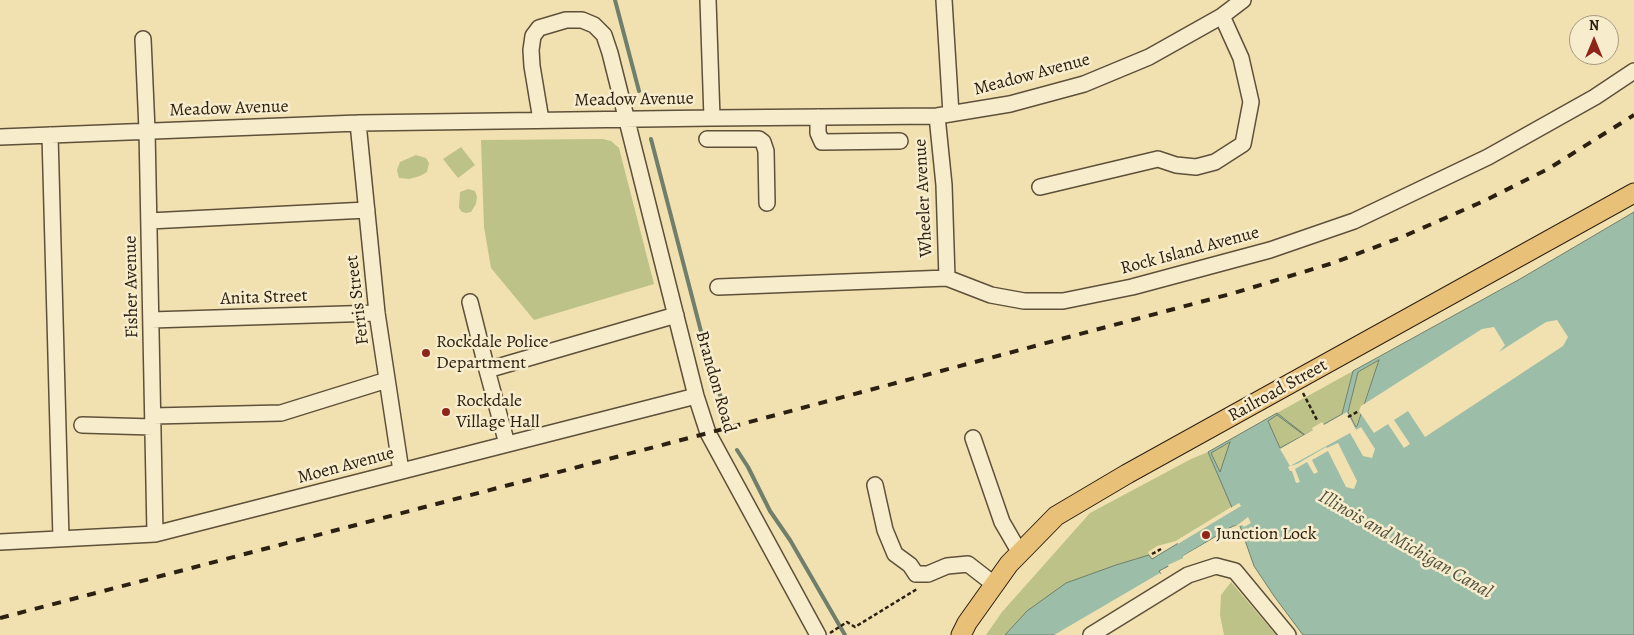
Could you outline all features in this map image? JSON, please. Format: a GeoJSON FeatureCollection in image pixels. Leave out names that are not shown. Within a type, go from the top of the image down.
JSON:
{"type":"FeatureCollection","features":[{"type":"Feature","properties":{"kind":"main road","name":"Railroad Street"},"geometry":{"type":"LineString","coordinates":[[961,635],[1010,564],[1056,516],[1127,474],[1634,193]]}},
{"type":"Feature","properties":{"kind":"street"},"geometry":{"type":"LineString","coordinates":[[708,0],[712,118]]}},
{"type":"Feature","properties":{"kind":"street","name":"Wheeler Avenue"},"geometry":{"type":"LineString","coordinates":[[944,0],[944,185],[947,278]]}},
{"type":"Feature","properties":{"kind":"street","name":"Meadow Avenue"},"geometry":{"type":"LineString","coordinates":[[0,137],[358,123],[944,115],[1010,104],[1084,84],[1149,57],[1222,16],[1243,0]]}},
{"type":"Feature","properties":{"kind":"street"},"geometry":{"type":"LineString","coordinates":[[1040,187],[1158,159],[1176,165],[1196,167],[1215,162],[1243,144],[1251,102],[1241,58],[1222,16]]}},
{"type":"Feature","properties":{"kind":"street","name":"Brandon Road"},"geometry":{"type":"LineString","coordinates":[[541,120],[532,66],[531,50],[533,36],[539,28],[566,20],[582,20],[594,25],[604,35],[610,53],[696,396],[708,433],[718,456],[818,635]]}},
{"type":"Feature","properties":{"kind":"street","name":"Fisher Avenue"},"geometry":{"type":"LineString","coordinates":[[143,39],[147,130],[155,534]]}},
{"type":"Feature","properties":{"kind":"street","name":"Rock Island Avenue"},"geometry":{"type":"LineString","coordinates":[[718,287],[947,278],[991,295],[1024,301],[1063,301],[1132,287],[1270,250],[1354,221],[1488,157],[1595,97],[1634,71]]}},
{"type":"Feature","properties":{"kind":"street"},"geometry":{"type":"LineString","coordinates":[[818,117],[818,132],[822,142],[900,141]]}},
{"type":"Feature","properties":{"kind":"street"},"geometry":{"type":"LineString","coordinates":[[748,118],[748,139]]}},
{"type":"Feature","properties":{"kind":"street","name":"Ferris Street"},"geometry":{"type":"LineString","coordinates":[[358,123],[377,313],[401,471]]}},
{"type":"Feature","properties":{"kind":"street"},"geometry":{"type":"LineString","coordinates":[[50,135],[61,539]]}},
{"type":"Feature","properties":{"kind":"street"},"geometry":{"type":"LineString","coordinates":[[707,139],[759,139],[763,142],[766,151],[766,204]]}},
{"type":"Feature","properties":{"kind":"street"},"geometry":{"type":"LineString","coordinates":[[149,222],[367,210]]}},
{"type":"Feature","properties":{"kind":"street"},"geometry":{"type":"LineString","coordinates":[[470,302],[507,444]]}},
{"type":"Feature","properties":{"kind":"street","name":"Anita Street"},"geometry":{"type":"LineString","coordinates":[[151,320],[377,313]]}},
{"type":"Feature","properties":{"kind":"street"},"geometry":{"type":"LineString","coordinates":[[487,370],[676,315]]}},
{"type":"Feature","properties":{"kind":"street"},"geometry":{"type":"LineString","coordinates":[[82,425],[281,414],[388,380]]}},
{"type":"Feature","properties":{"kind":"street","name":"Moen Avenue"},"geometry":{"type":"LineString","coordinates":[[0,542],[155,534],[696,396]]}},
{"type":"Feature","properties":{"kind":"street"},"geometry":{"type":"LineString","coordinates":[[973,438],[1002,522],[1020,553]]}},
{"type":"Feature","properties":{"kind":"street"},"geometry":{"type":"LineString","coordinates":[[874,485],[885,530],[895,554],[910,565],[916,574],[928,574],[947,566],[968,564],[995,585]]}},
{"type":"Feature","properties":{"kind":"street"},"geometry":{"type":"LineString","coordinates":[[1091,635],[1188,575],[1216,566],[1235,571],[1288,635]]}},
{"type":"Feature","properties":{"kind":"path"},"geometry":{"type":"LineString","coordinates":[[1306,397],[1318,420]]}},
{"type":"Feature","properties":{"kind":"path"},"geometry":{"type":"LineString","coordinates":[[1348,416],[1359,411]]}},
{"type":"Feature","properties":{"kind":"path"},"geometry":{"type":"LineString","coordinates":[[1152,554],[1161,549]]}},
{"type":"Feature","properties":{"kind":"path"},"geometry":{"type":"LineString","coordinates":[[834,631],[847,622],[856,627],[920,587],[928,574]]}},
{"type":"Feature","properties":{"kind":"green space"},"geometry":{"type":"Polygon","coordinates":[[[603,139],[611,141],[619,148],[654,284],[534,320],[491,268],[484,227],[481,140],[603,139]]]}},
{"type":"Feature","properties":{"kind":"green space"},"geometry":{"type":"Polygon","coordinates":[[[461,147],[475,165],[458,178],[443,159],[461,147]]]}},
{"type":"Feature","properties":{"kind":"green space"},"geometry":{"type":"Polygon","coordinates":[[[416,155],[426,158],[429,163],[427,172],[409,179],[399,178],[397,170],[400,162],[416,155]]]}},
{"type":"Feature","properties":{"kind":"green space"},"geometry":{"type":"Polygon","coordinates":[[[468,189],[475,191],[477,197],[476,204],[471,212],[466,213],[462,212],[459,208],[460,192],[468,189]]]}},
{"type":"Feature","properties":{"kind":"green space"},"geometry":{"type":"Polygon","coordinates":[[[1379,360],[1356,427],[1348,412],[1358,372],[1379,360]]]}},
{"type":"Feature","properties":{"kind":"green space"},"geometry":{"type":"Polygon","coordinates":[[[1353,371],[1342,414],[1280,449],[1267,421],[1277,415],[1289,423],[1277,413],[1353,371]]]}},
{"type":"Feature","properties":{"kind":"green space"},"geometry":{"type":"Polygon","coordinates":[[[1231,442],[1220,473],[1211,453],[1231,442]]]}},
{"type":"Feature","properties":{"kind":"green space"},"geometry":{"type":"Polygon","coordinates":[[[1208,452],[1233,506],[1176,541],[1157,546],[1148,552],[1152,560],[1057,635],[986,635],[1002,612],[1090,513],[1191,459],[1208,452]]]}},
{"type":"Feature","properties":{"kind":"green space"},"geometry":{"type":"Polygon","coordinates":[[[1231,582],[1276,635],[1224,635],[1220,615],[1221,595],[1231,582]]]}},
{"type":"Feature","properties":{"kind":"water","name":"Illinois and Michigan Canal"},"geometry":{"type":"Polygon","coordinates":[[[1634,212],[1634,635],[1303,635],[1254,566],[1240,526],[1233,526],[1183,556],[1184,558],[1159,571],[1161,574],[1057,635],[1005,635],[1027,611],[1066,583],[1149,555],[1152,559],[1233,510],[1208,452],[1277,413],[1305,435],[1342,414],[1353,371],[1520,279],[1634,212]],[[1379,360],[1358,372],[1348,412],[1356,427],[1357,426],[1379,360]],[[1277,415],[1268,421],[1280,448],[1304,435],[1277,415]],[[1230,442],[1211,453],[1220,472],[1230,442]]]}},
{"type":"Feature","properties":{"kind":"pier"},"geometry":{"type":"Polygon","coordinates":[[[1557,320],[1568,337],[1563,346],[1425,437],[1408,411],[1394,420],[1410,444],[1404,448],[1388,424],[1374,433],[1359,411],[1361,406],[1482,329],[1494,327],[1505,345],[1499,352],[1546,322],[1557,320]]]}},
{"type":"Feature","properties":{"kind":"pier"},"geometry":{"type":"Polygon","coordinates":[[[1347,412],[1356,430],[1361,427],[1375,449],[1372,458],[1363,456],[1350,433],[1290,466],[1280,449],[1313,430],[1312,428],[1322,422],[1324,425],[1347,412]]]}},
{"type":"Feature","properties":{"kind":"pier"},"geometry":{"type":"Polygon","coordinates":[[[1338,443],[1357,481],[1354,489],[1346,487],[1328,451],[1312,460],[1318,472],[1314,474],[1307,462],[1295,469],[1300,482],[1296,483],[1292,471],[1288,467],[1297,464],[1326,447],[1338,443]]]}},
{"type":"Feature","properties":{"kind":"pier"},"geometry":{"type":"Polygon","coordinates":[[[1239,503],[1241,506],[1178,544],[1176,541],[1239,503]]]}},
{"type":"Feature","properties":{"kind":"pier"},"geometry":{"type":"Polygon","coordinates":[[[1248,517],[1251,523],[1234,529],[1169,568],[1168,565],[1183,558],[1183,556],[1248,517]]]}},
{"type":"Feature","properties":{"kind":"pier"},"geometry":{"type":"Polygon","coordinates":[[[1160,573],[1162,576],[1062,635],[1054,635],[1160,573]]]}},
{"type":"Feature","properties":{"kind":"waterway"},"geometry":{"type":"LineString","coordinates":[[615,0],[639,91]]}},
{"type":"Feature","properties":{"kind":"waterway"},"geometry":{"type":"LineString","coordinates":[[651,139],[710,366],[728,418]]}},
{"type":"Feature","properties":{"kind":"waterway"},"geometry":{"type":"LineString","coordinates":[[737,450],[748,467],[770,511],[790,540],[845,635]]}},
{"type":"Feature","properties":{"kind":"railway"},"geometry":{"type":"LineString","coordinates":[[0,618],[1234,293],[1333,263],[1402,237],[1484,201],[1548,169],[1634,115]]}},
{"type":"Feature","properties":{"kind":"place","name":"Rockdale Police Department"},"geometry":{"type":"Point","coordinates":[426,353]}},
{"type":"Feature","properties":{"kind":"place","name":"Rockdale Village Hall"},"geometry":{"type":"Point","coordinates":[446,412]}},
{"type":"Feature","properties":{"kind":"place","name":"Junction Lock"},"geometry":{"type":"Point","coordinates":[1206,535]}}]}
